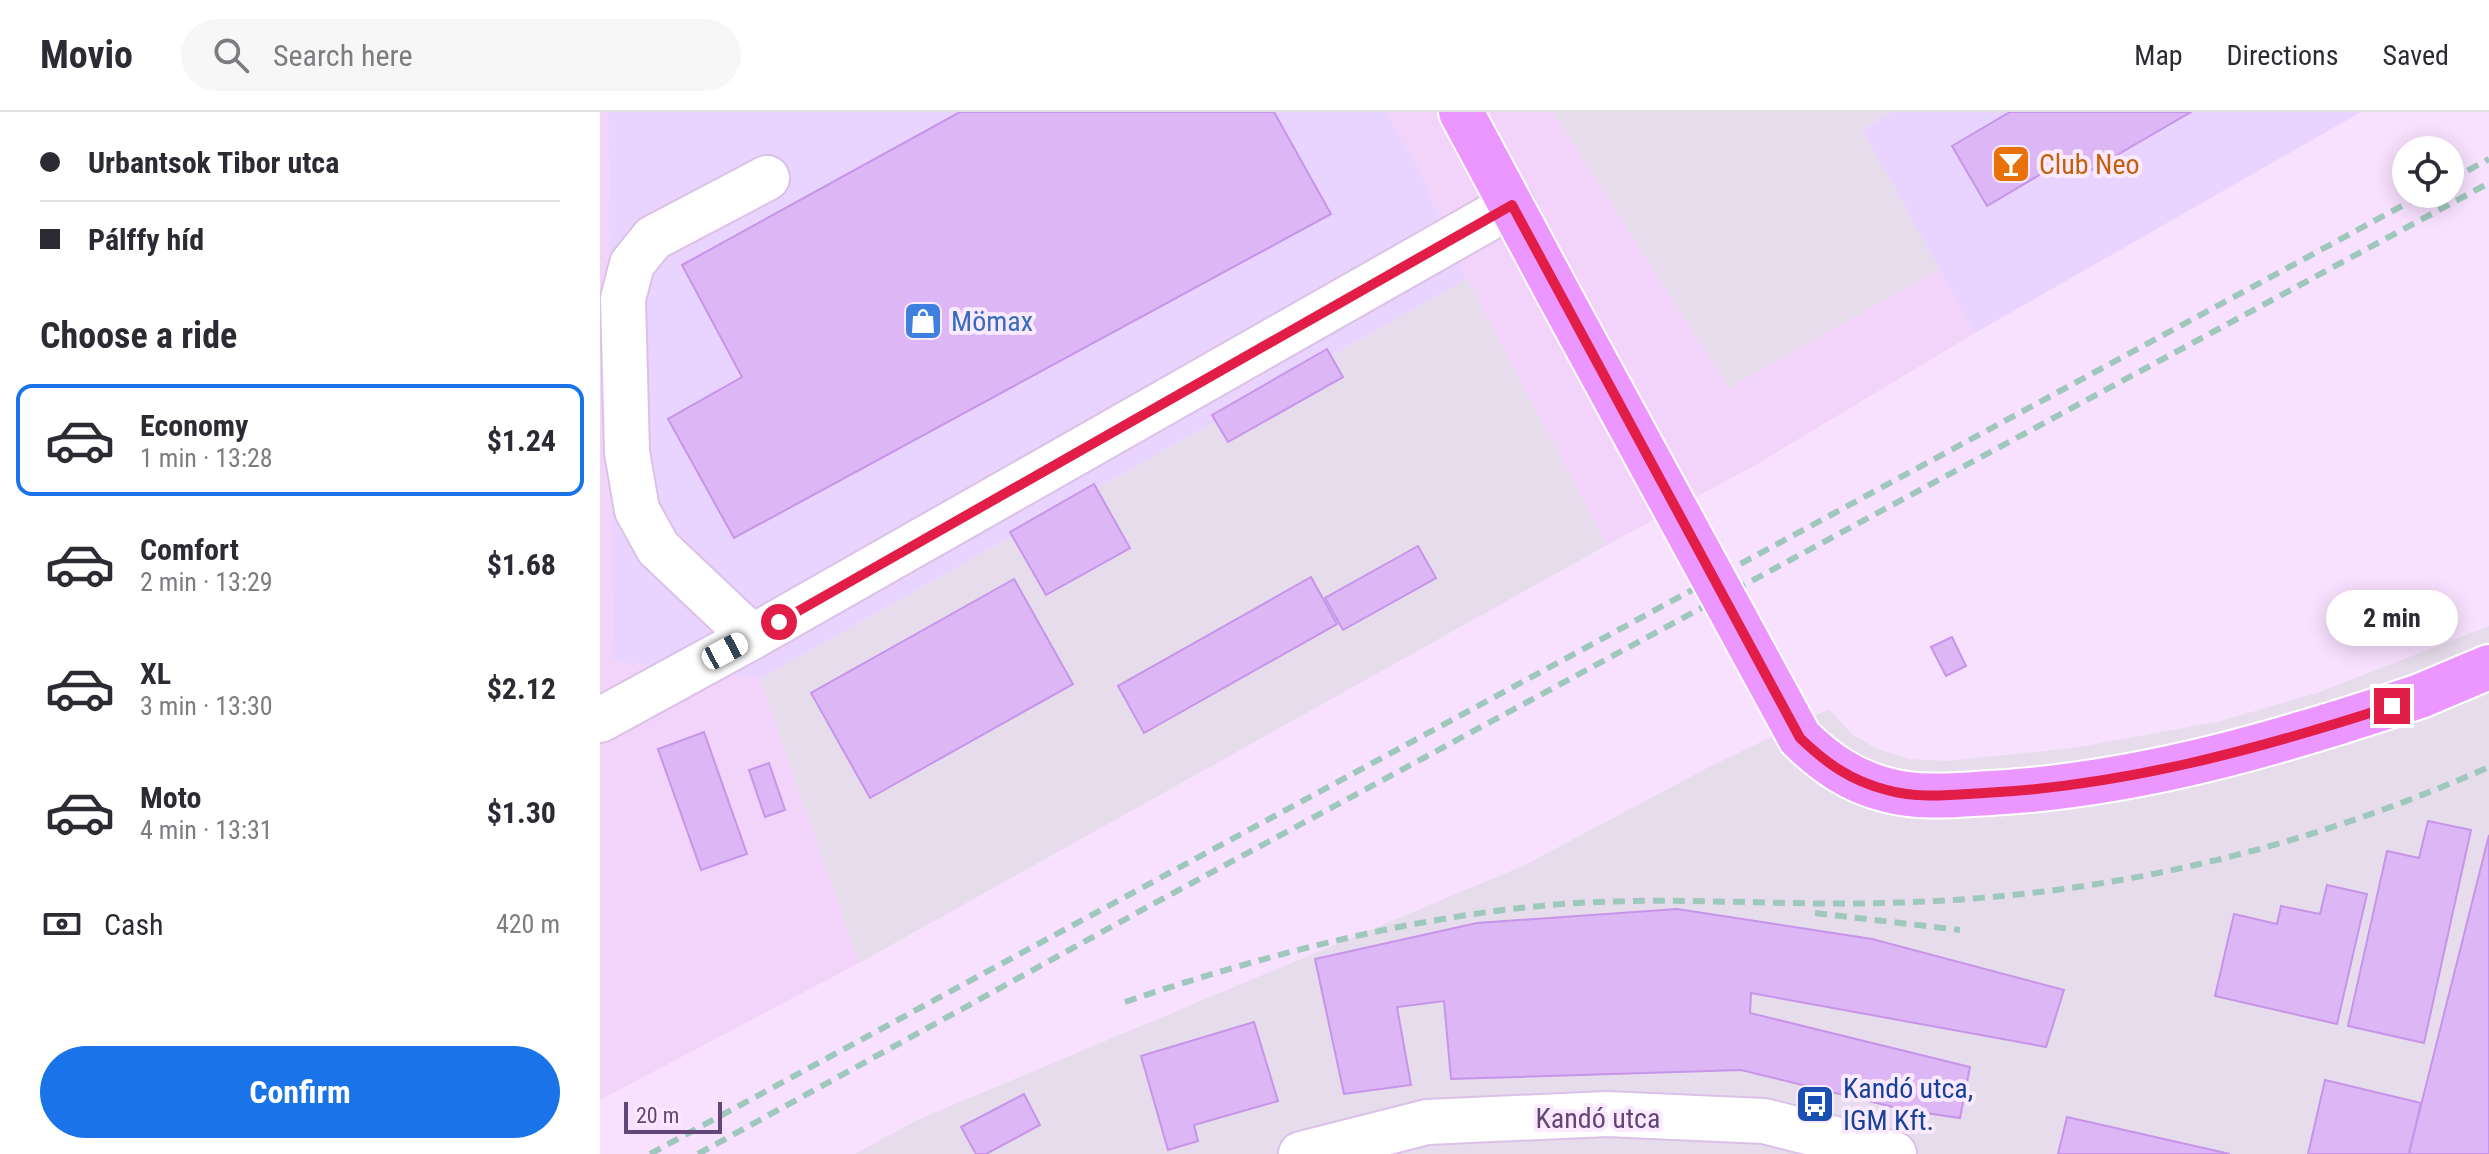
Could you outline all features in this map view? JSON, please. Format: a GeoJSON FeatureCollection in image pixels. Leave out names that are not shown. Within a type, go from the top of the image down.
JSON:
{"type":"FeatureCollection","features":[{"type":"Feature","properties":{"kind":"main road"},"geometry":{"type":"LineString","coordinates":[[1461,112],[1800,738],[1825,762],[1853,779],[1889,791],[1931,796],[2025,791],[2134,776],[2283,742],[2420,696],[2489,667]]}},
{"type":"Feature","properties":{"kind":"street"},"geometry":{"type":"LineString","coordinates":[[752,637],[658,548],[637,510],[627,452],[623,299],[632,264],[653,238],[767,178]]}},
{"type":"Feature","properties":{"kind":"street"},"geometry":{"type":"LineString","coordinates":[[606,709],[752,637],[1512,205]]}},
{"type":"Feature","properties":{"kind":"street","name":"Kandó utca"},"geometry":{"type":"LineString","coordinates":[[1301,1154],[1427,1122],[1607,1114],[1764,1121],[1894,1154]]}},
{"type":"Feature","properties":{"kind":"shaded area"},"geometry":{"type":"Polygon","coordinates":[[[600,112],[608,112],[613,661],[760,679],[859,963],[600,1100],[600,112]]]}},
{"type":"Feature","properties":{"kind":"shaded area"},"geometry":{"type":"Polygon","coordinates":[[[608,112],[1387,112],[1421,174],[1467,279],[760,679],[613,661],[608,112]]]}},
{"type":"Feature","properties":{"kind":"shaded area"},"geometry":{"type":"Polygon","coordinates":[[[1387,112],[1553,112],[1729,387],[1940,269],[1975,333],[1759,463],[1607,545],[1467,279],[1421,174],[1387,112]]]}},
{"type":"Feature","properties":{"kind":"shaded area"},"geometry":{"type":"Polygon","coordinates":[[[1553,112],[1892,112],[1862,130],[1940,269],[1729,388],[1553,112]]]}},
{"type":"Feature","properties":{"kind":"shaded area"},"geometry":{"type":"Polygon","coordinates":[[[1892,112],[2361,112],[1975,333],[1862,130],[1892,112]]]}},
{"type":"Feature","properties":{"kind":"shaded area"},"geometry":{"type":"Polygon","coordinates":[[[1467,279],[1607,545],[859,963],[760,679],[1467,279]]]}},
{"type":"Feature","properties":{"kind":"shaded area"},"geometry":{"type":"Polygon","coordinates":[[[2489,626],[2489,1154],[855,1154],[917,1120],[1525,865],[1709,767],[1829,709],[1853,735],[1877,749],[1910,759],[1947,761],[2073,748],[2217,722],[2317,693],[2489,626]]]}},
{"type":"Feature","properties":{"kind":"building","name":"Mömax"},"geometry":{"type":"Polygon","coordinates":[[[960,112],[1274,112],[1331,214],[734,538],[668,419],[742,377],[682,265],[960,112]]]}},
{"type":"Feature","properties":{"kind":"building","name":"Club Neo"},"geometry":{"type":"Polygon","coordinates":[[[2010,112],[2191,112],[2086,173],[2075,154],[1987,206],[1952,146],[2010,112]]]}},
{"type":"Feature","properties":{"kind":"building"},"geometry":{"type":"Polygon","coordinates":[[[1327,349],[1343,377],[1228,442],[1212,415],[1327,349]]]}},
{"type":"Feature","properties":{"kind":"building"},"geometry":{"type":"Polygon","coordinates":[[[1094,484],[1130,548],[1046,595],[1010,532],[1094,484]]]}},
{"type":"Feature","properties":{"kind":"building"},"geometry":{"type":"Polygon","coordinates":[[[1418,546],[1436,578],[1343,630],[1325,598],[1418,546]]]}},
{"type":"Feature","properties":{"kind":"building"},"geometry":{"type":"Polygon","coordinates":[[[1311,577],[1337,624],[1144,733],[1118,686],[1311,577]]]}},
{"type":"Feature","properties":{"kind":"building"},"geometry":{"type":"Polygon","coordinates":[[[1014,579],[1073,684],[870,798],[811,693],[1014,579]]]}},
{"type":"Feature","properties":{"kind":"building"},"geometry":{"type":"Polygon","coordinates":[[[1952,637],[1966,666],[1946,676],[1931,647],[1952,637]]]}},
{"type":"Feature","properties":{"kind":"building"},"geometry":{"type":"Polygon","coordinates":[[[704,732],[747,854],[701,870],[658,749],[704,732]]]}},
{"type":"Feature","properties":{"kind":"building"},"geometry":{"type":"Polygon","coordinates":[[[769,763],[785,810],[765,817],[749,770],[769,763]]]}},
{"type":"Feature","properties":{"kind":"building"},"geometry":{"type":"Polygon","coordinates":[[[2428,821],[2471,830],[2424,1043],[2348,1026],[2387,851],[2419,858],[2428,821]]]}},
{"type":"Feature","properties":{"kind":"building"},"geometry":{"type":"Polygon","coordinates":[[[2489,835],[2489,1154],[2412,1154],[2409,1153],[2489,835]]]}},
{"type":"Feature","properties":{"kind":"building"},"geometry":{"type":"Polygon","coordinates":[[[2327,885],[2367,894],[2337,1024],[2215,996],[2234,914],[2277,924],[2281,906],[2320,914],[2327,885]]]}},
{"type":"Feature","properties":{"kind":"building"},"geometry":{"type":"Polygon","coordinates":[[[1677,909],[1872,939],[2064,990],[2046,1047],[1751,993],[1750,1013],[1970,1067],[1960,1118],[1905,1110],[1741,1070],[1451,1079],[1444,1001],[1397,1007],[1411,1085],[1344,1094],[1315,959],[1477,923],[1677,909]]]}},
{"type":"Feature","properties":{"kind":"building"},"geometry":{"type":"Polygon","coordinates":[[[1254,1022],[1278,1101],[1194,1125],[1198,1141],[1168,1150],[1141,1056],[1254,1022]]]}},
{"type":"Feature","properties":{"kind":"building"},"geometry":{"type":"Polygon","coordinates":[[[2325,1080],[2421,1103],[2409,1153],[2412,1154],[2308,1154],[2325,1080]]]}},
{"type":"Feature","properties":{"kind":"building"},"geometry":{"type":"Polygon","coordinates":[[[1024,1094],[1040,1125],[986,1154],[976,1154],[961,1127],[1024,1094]]]}},
{"type":"Feature","properties":{"kind":"building"},"geometry":{"type":"Polygon","coordinates":[[[2067,1117],[2230,1154],[2058,1154],[2067,1117]]]}},
{"type":"Feature","properties":{"kind":"railway"},"geometry":{"type":"LineString","coordinates":[[2464,172],[2489,159]]}},
{"type":"Feature","properties":{"kind":"railway"},"geometry":{"type":"LineString","coordinates":[[698,1154],[1153,904],[2489,183]]}},
{"type":"Feature","properties":{"kind":"railway"},"geometry":{"type":"LineString","coordinates":[[650,1154],[2398,208]]}},
{"type":"Feature","properties":{"kind":"railway"},"geometry":{"type":"LineString","coordinates":[[1125,1002],[1286,953],[1396,928],[1506,910],[1602,902],[1885,903],[2042,892],[2118,880],[2268,847],[2342,824],[2489,767]]}},
{"type":"Feature","properties":{"kind":"railway"},"geometry":{"type":"LineString","coordinates":[[1815,913],[1960,930]]}},
{"type":"Feature","properties":{"kind":"place","name":"Club Neo"},"geometry":{"type":"Point","coordinates":[2011,164]}},
{"type":"Feature","properties":{"kind":"place","name":"Mömax"},"geometry":{"type":"Point","coordinates":[923,321]}},
{"type":"Feature","properties":{"kind":"place","name":"Kandó utca, IGM Kft."},"geometry":{"type":"Point","coordinates":[1815,1104]}},
{"type":"Feature","properties":{"kind":"route"},"geometry":{"type":"LineString","coordinates":[[779,622],[1512,205],[1800,738],[1825,762],[1853,779],[1889,791],[1931,796],[2025,791],[2134,776],[2283,742],[2392,706]]}}]}
